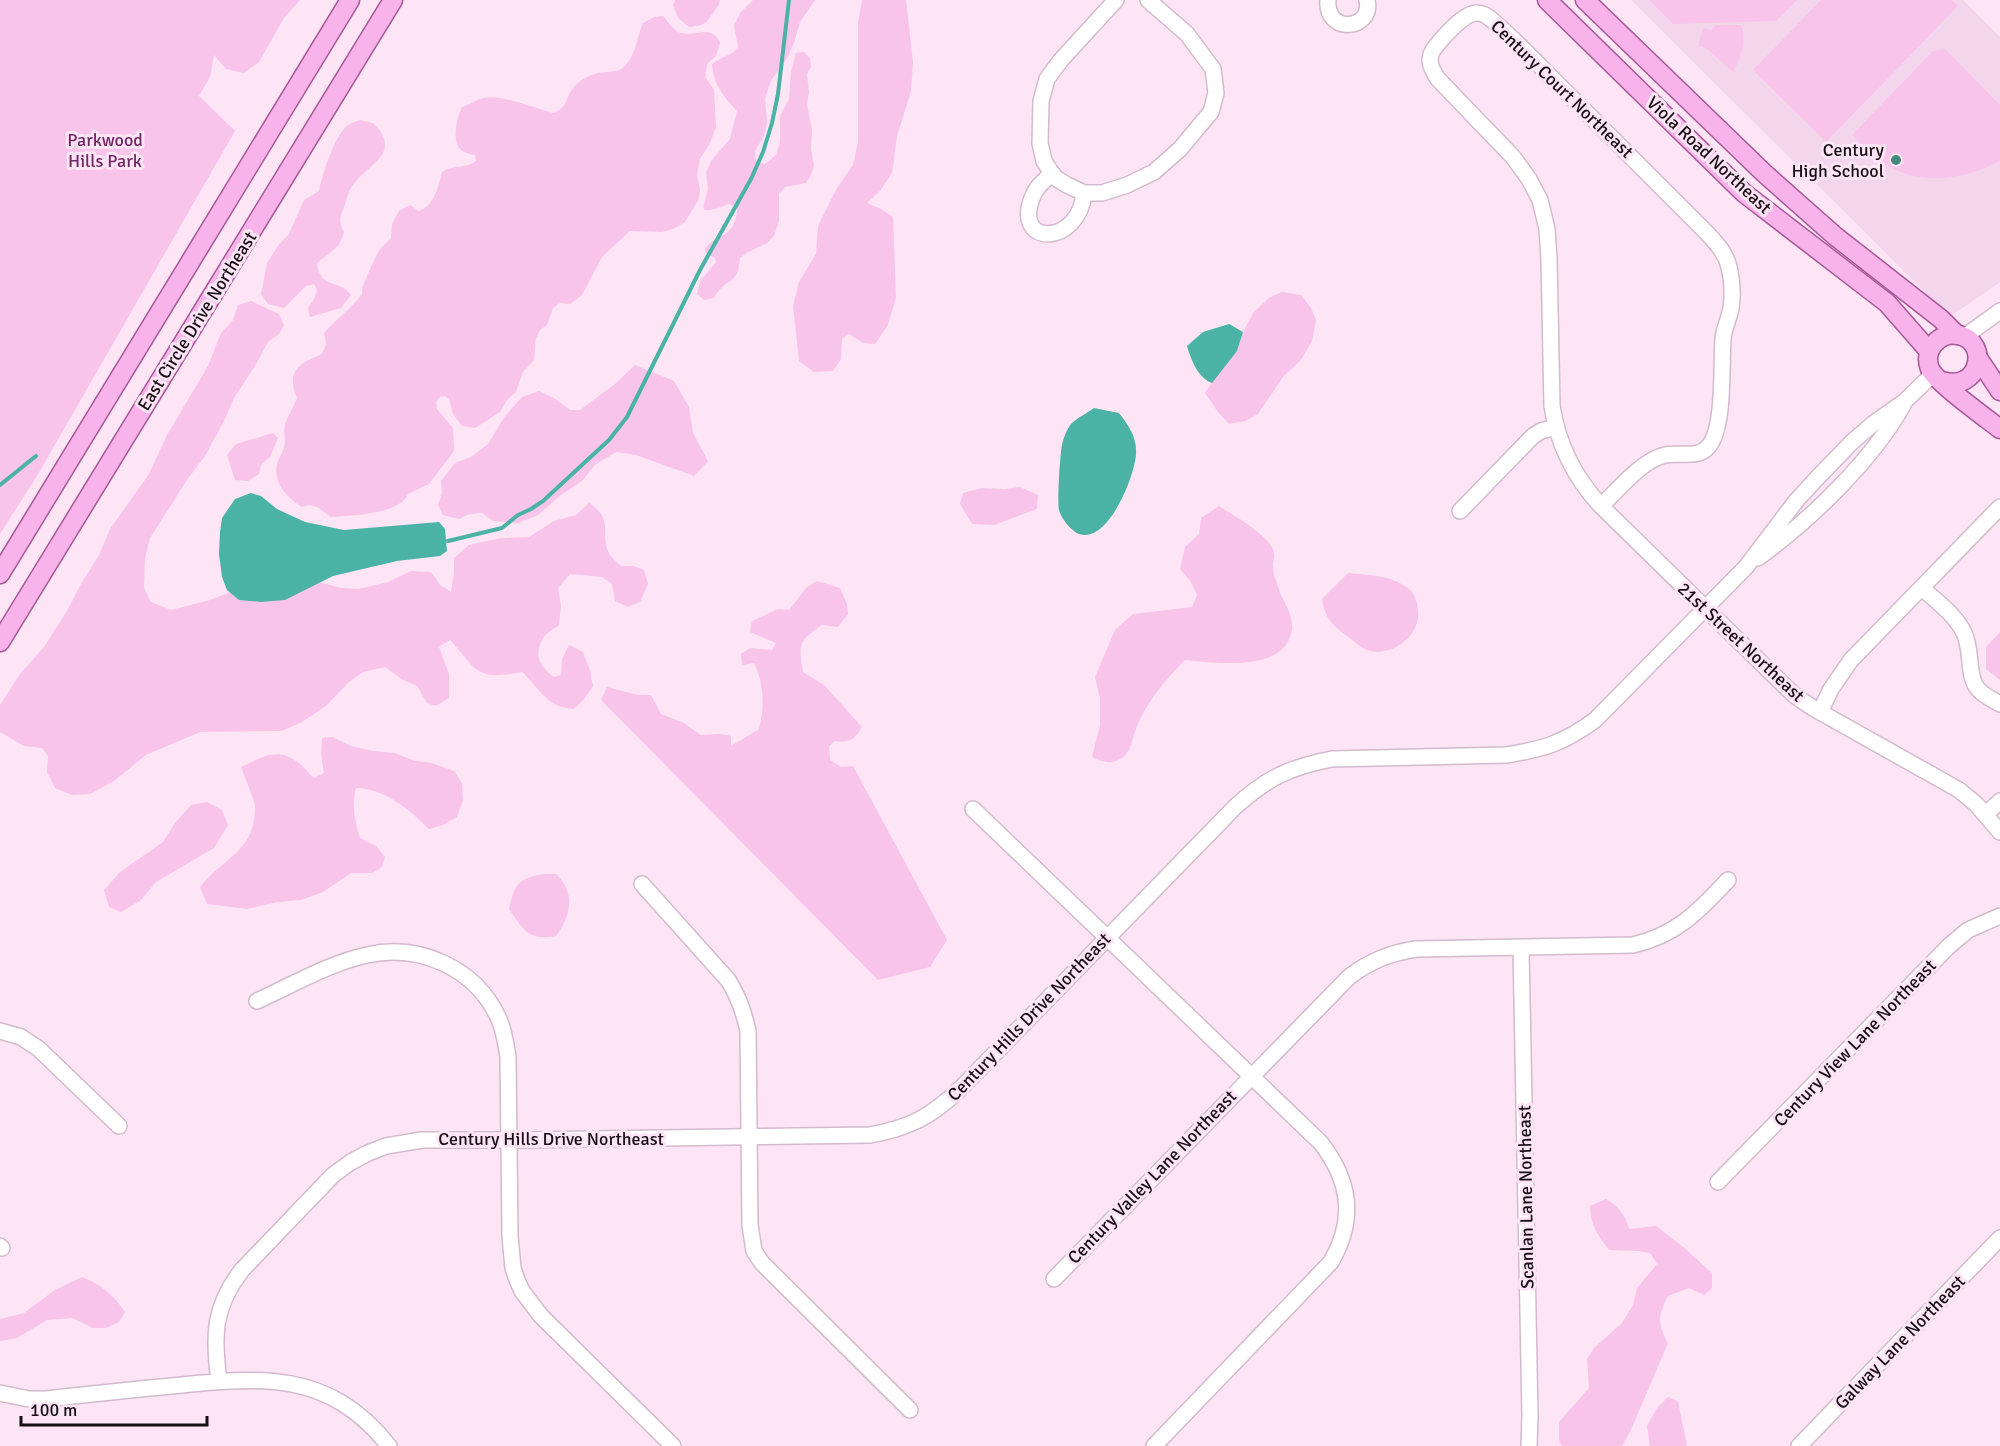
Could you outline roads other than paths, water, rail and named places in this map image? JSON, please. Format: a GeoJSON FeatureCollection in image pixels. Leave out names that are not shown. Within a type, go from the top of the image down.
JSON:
{"type":"FeatureCollection","features":[{"type":"Feature","properties":{"kind":"main road","name":"East Circle Drive Northeast"},"geometry":{"type":"LineString","coordinates":[[0,574],[351,0]]}},
{"type":"Feature","properties":{"kind":"main road","name":"East Circle Drive Northeast"},"geometry":{"type":"LineString","coordinates":[[0,642],[393,0]]}},
{"type":"Feature","properties":{"kind":"main road","name":"Viola Road Northeast"},"geometry":{"type":"LineString","coordinates":[[1547,0],[1744,193],[1887,303],[1929,351]]}},
{"type":"Feature","properties":{"kind":"main road","name":"Viola Road Northeast"},"geometry":{"type":"LineString","coordinates":[[1585,0],[1764,173],[1835,236],[1960,336]]}},
{"type":"Feature","properties":{"kind":"main road"},"geometry":{"type":"LineString","coordinates":[[2000,391],[1978,358],[1974,346],[1960,336],[1943,336],[1929,351],[1929,366],[1938,378],[2000,429]]}},
{"type":"Feature","properties":{"kind":"main road"},"geometry":{"type":"LineString","coordinates":[[1938,378],[1956,384],[1969,378],[1977,367],[1978,358]]}},
{"type":"Feature","properties":{"kind":"street"},"geometry":{"type":"LineString","coordinates":[[1116,0],[1061,60],[1047,79],[1041,101],[1040,143],[1044,161],[1053,174],[1067,186],[1084,193],[1102,193],[1154,172],[1180,149],[1211,112],[1216,93],[1213,69],[1187,34],[1148,0]]}},
{"type":"Feature","properties":{"kind":"street"},"geometry":{"type":"LineString","coordinates":[[1328,0],[1330,15],[1337,22],[1352,25],[1365,14],[1368,8],[1367,0]]}},
{"type":"Feature","properties":{"kind":"street","name":"Century Court Northeast"},"geometry":{"type":"LineString","coordinates":[[1556,427],[1552,406],[1547,229],[1540,200],[1522,168],[1438,79],[1429,61],[1436,46],[1472,13],[1480,13],[1489,17],[1521,48],[1707,233],[1724,254],[1730,268],[1731,308],[1723,338],[1719,416],[1712,441],[1706,449],[1697,454],[1665,455],[1652,459],[1601,506]]}},
{"type":"Feature","properties":{"kind":"street"},"geometry":{"type":"LineString","coordinates":[[1053,174],[1044,179],[1035,191],[1028,210],[1030,222],[1036,231],[1052,234],[1064,230],[1075,218],[1083,204],[1084,193]]}},
{"type":"Feature","properties":{"kind":"street"},"geometry":{"type":"LineString","coordinates":[[1960,336],[2000,311]]}},
{"type":"Feature","properties":{"kind":"street","name":"Century Hills Drive Northeast"},"geometry":{"type":"LineString","coordinates":[[219,1381],[214,1348],[215,1331],[218,1313],[231,1284],[333,1175],[368,1153],[404,1142],[422,1140],[870,1135],[892,1131],[923,1118],[938,1109],[961,1088],[1236,806],[1273,777],[1312,763],[1332,759],[1506,755],[1550,746],[1576,734],[1595,720],[1746,567],[1796,501],[1819,476],[1867,429],[1938,378]]}},
{"type":"Feature","properties":{"kind":"street","name":"Century Hills Drive Northeast"},"geometry":{"type":"LineString","coordinates":[[1746,567],[1815,511],[1869,455],[1884,436],[1905,401]]}},
{"type":"Feature","properties":{"kind":"street"},"geometry":{"type":"LineString","coordinates":[[1460,511],[1533,436],[1556,427]]}},
{"type":"Feature","properties":{"kind":"street","name":"21st Street Northeast"},"geometry":{"type":"LineString","coordinates":[[1556,427],[1565,454],[1589,493],[1782,684],[1803,702],[1947,782],[1967,796],[2000,831]]}},
{"type":"Feature","properties":{"kind":"street"},"geometry":{"type":"LineString","coordinates":[[1820,712],[1846,666],[2000,507]]}},
{"type":"Feature","properties":{"kind":"street"},"geometry":{"type":"LineString","coordinates":[[1922,588],[1952,615],[1961,627],[1969,644],[1971,669],[1976,687],[2000,704]]}},
{"type":"Feature","properties":{"kind":"street"},"geometry":{"type":"LineString","coordinates":[[1986,814],[2000,801]]}},
{"type":"Feature","properties":{"kind":"street"},"geometry":{"type":"LineString","coordinates":[[973,809],[1321,1143],[1341,1173],[1345,1190],[1346,1218],[1337,1250],[1321,1273],[1154,1446]]}},
{"type":"Feature","properties":{"kind":"street","name":"Century Valley Lane Northeast"},"geometry":{"type":"LineString","coordinates":[[1054,1279],[1349,977],[1377,959],[1395,952],[1416,949],[1633,945],[1653,941],[1683,924],[1698,912],[1728,880]]}},
{"type":"Feature","properties":{"kind":"street"},"geometry":{"type":"LineString","coordinates":[[642,884],[728,980],[738,995],[744,1012],[748,1031],[750,1225],[754,1251],[762,1263],[910,1410]]}},
{"type":"Feature","properties":{"kind":"street","name":"Century View Lane Northeast"},"geometry":{"type":"LineString","coordinates":[[1718,1182],[1949,946],[1968,930],[2000,916]]}},
{"type":"Feature","properties":{"kind":"street","name":"Scanlan Lane Northeast"},"geometry":{"type":"LineString","coordinates":[[1521,948],[1529,1446]]}},
{"type":"Feature","properties":{"kind":"street"},"geometry":{"type":"LineString","coordinates":[[257,1001],[350,959],[369,954],[404,952],[422,954],[458,970],[488,999],[499,1018],[508,1057],[512,1256],[513,1268],[522,1291],[541,1316],[673,1446]]}},
{"type":"Feature","properties":{"kind":"street"},"geometry":{"type":"LineString","coordinates":[[0,1031],[21,1037],[39,1049],[119,1126]]}},
{"type":"Feature","properties":{"kind":"street","name":"Galway Lane Northeast"},"geometry":{"type":"LineString","coordinates":[[1799,1446],[2000,1238]]}},
{"type":"Feature","properties":{"kind":"street"},"geometry":{"type":"LineString","coordinates":[[0,1393],[29,1399],[47,1399],[219,1381],[282,1381],[303,1385],[323,1393],[361,1416],[389,1446]]}},
{"type":"Feature","properties":{"kind":"waterway"},"geometry":{"type":"LineString","coordinates":[[448,541],[502,528],[518,515],[543,501],[609,440],[627,417],[700,270],[751,179],[763,152],[778,94],[789,0]]}},
{"type":"Feature","properties":{"kind":"waterway"},"geometry":{"type":"LineString","coordinates":[[0,485],[36,456]]}},
{"type":"Feature","properties":{"kind":"place","name":"Century High School"},"geometry":{"type":"Point","coordinates":[1896,160]}},
{"type":"Feature","properties":{"kind":"park label","name":"Parkwood Hills Park"},"geometry":{"type":"Point","coordinates":[105,150]}}]}
